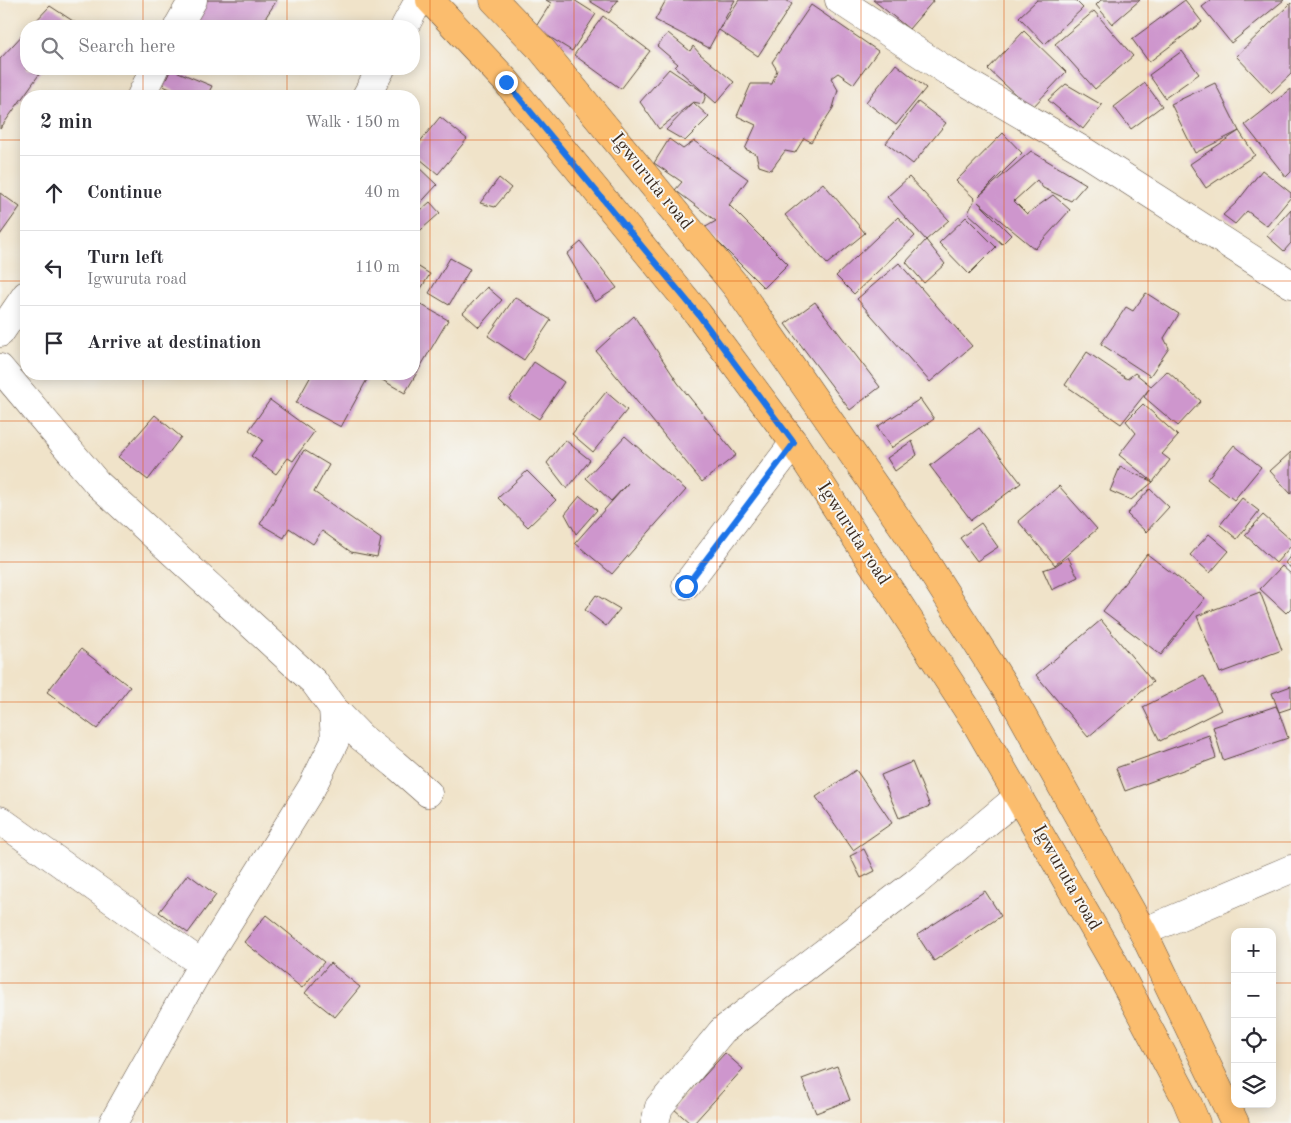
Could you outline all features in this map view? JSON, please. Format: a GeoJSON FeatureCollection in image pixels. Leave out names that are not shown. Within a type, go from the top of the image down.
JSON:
{"type":"FeatureCollection","features":[{"type":"Feature","properties":{"kind":"main road","name":"Igwuruta road"},"geometry":{"type":"LineString","coordinates":[[430,0],[506,82],[692,306],[794,443],[973,718],[1114,963],[1186,1098],[1196,1123]]}},
{"type":"Feature","properties":{"kind":"main road","name":"Igwuruta road"},"geometry":{"type":"LineString","coordinates":[[494,0],[542,50],[735,285],[906,531],[1013,699],[1143,932],[1235,1123]]}},
{"type":"Feature","properties":{"kind":"street"},"geometry":{"type":"LineString","coordinates":[[182,20],[194,0]]}},
{"type":"Feature","properties":{"kind":"street"},"geometry":{"type":"LineString","coordinates":[[408,20],[419,0]]}},
{"type":"Feature","properties":{"kind":"street"},"geometry":{"type":"LineString","coordinates":[[842,1],[947,71],[1082,150],[1291,284]]}},
{"type":"Feature","properties":{"kind":"street"},"geometry":{"type":"LineString","coordinates":[[144,90],[151,75]]}},
{"type":"Feature","properties":{"kind":"street"},"geometry":{"type":"LineString","coordinates":[[369,90],[378,75]]}},
{"type":"Feature","properties":{"kind":"street"},"geometry":{"type":"LineString","coordinates":[[0,333],[20,304]]}},
{"type":"Feature","properties":{"kind":"street"},"geometry":{"type":"LineString","coordinates":[[0,368],[97,483],[314,682],[333,708],[361,737],[396,764],[428,793]]}},
{"type":"Feature","properties":{"kind":"street"},"geometry":{"type":"LineString","coordinates":[[686,586],[794,443]]}},
{"type":"Feature","properties":{"kind":"street"},"geometry":{"type":"LineString","coordinates":[[113,1123],[202,964],[312,787],[335,741],[333,708]]}},
{"type":"Feature","properties":{"kind":"street"},"geometry":{"type":"LineString","coordinates":[[655,1123],[658,1107],[722,1031],[916,883],[1018,796]]}},
{"type":"Feature","properties":{"kind":"street"},"geometry":{"type":"LineString","coordinates":[[0,820],[202,964]]}},
{"type":"Feature","properties":{"kind":"street"},"geometry":{"type":"LineString","coordinates":[[1143,932],[1291,869]]}},
{"type":"Feature","properties":{"kind":"building"},"geometry":{"type":"Polygon","coordinates":[[[205,0],[277,0],[264,20],[194,20],[205,0]]]}},
{"type":"Feature","properties":{"kind":"building"},"geometry":{"type":"Polygon","coordinates":[[[546,0],[574,0],[596,14],[572,51],[535,28],[551,3],[546,0]]]}},
{"type":"Feature","properties":{"kind":"building"},"geometry":{"type":"Polygon","coordinates":[[[588,0],[618,0],[609,13],[588,0]]]}},
{"type":"Feature","properties":{"kind":"building"},"geometry":{"type":"Polygon","coordinates":[[[666,0],[735,0],[709,48],[655,20],[666,0]]]}},
{"type":"Feature","properties":{"kind":"building"},"geometry":{"type":"Polygon","coordinates":[[[739,0],[786,0],[792,4],[758,56],[719,30],[739,0]]]}},
{"type":"Feature","properties":{"kind":"building"},"geometry":{"type":"Polygon","coordinates":[[[873,0],[934,0],[909,29],[873,0]]]}},
{"type":"Feature","properties":{"kind":"building"},"geometry":{"type":"Polygon","coordinates":[[[1037,0],[1075,0],[1083,8],[1045,44],[1019,17],[1037,0]]]}},
{"type":"Feature","properties":{"kind":"building"},"geometry":{"type":"Polygon","coordinates":[[[1101,0],[1140,0],[1112,24],[1096,5],[1101,0]]]}},
{"type":"Feature","properties":{"kind":"building"},"geometry":{"type":"Polygon","coordinates":[[[1185,0],[1202,22],[1149,62],[1132,39],[1185,0]]]}},
{"type":"Feature","properties":{"kind":"building"},"geometry":{"type":"Polygon","coordinates":[[[1211,0],[1284,0],[1231,43],[1202,7],[1211,0]]]}},
{"type":"Feature","properties":{"kind":"building"},"geometry":{"type":"Polygon","coordinates":[[[1291,3],[1291,74],[1271,93],[1236,56],[1291,3]]]}},
{"type":"Feature","properties":{"kind":"building"},"geometry":{"type":"Polygon","coordinates":[[[811,5],[878,51],[854,84],[838,73],[831,78],[838,90],[833,108],[811,142],[804,138],[795,153],[785,151],[771,170],[759,166],[756,154],[745,149],[756,125],[737,116],[751,84],[772,84],[777,70],[772,62],[811,5]]]}},
{"type":"Feature","properties":{"kind":"building"},"geometry":{"type":"Polygon","coordinates":[[[50,6],[71,20],[37,20],[50,6]]]}},
{"type":"Feature","properties":{"kind":"building"},"geometry":{"type":"Polygon","coordinates":[[[1094,11],[1133,56],[1095,89],[1055,44],[1094,11]]]}},
{"type":"Feature","properties":{"kind":"building"},"geometry":{"type":"Polygon","coordinates":[[[603,16],[650,51],[621,89],[574,55],[603,16]]]}},
{"type":"Feature","properties":{"kind":"building"},"geometry":{"type":"Polygon","coordinates":[[[1024,31],[1066,72],[1031,109],[988,69],[1024,31]]]}},
{"type":"Feature","properties":{"kind":"building"},"geometry":{"type":"Polygon","coordinates":[[[668,33],[690,51],[693,46],[734,82],[716,103],[675,67],[678,64],[657,46],[668,33]]]}},
{"type":"Feature","properties":{"kind":"building"},"geometry":{"type":"Polygon","coordinates":[[[20,37],[20,75],[39,75],[28,90],[20,90],[20,101],[0,129],[0,59],[20,37]]]}},
{"type":"Feature","properties":{"kind":"building"},"geometry":{"type":"Polygon","coordinates":[[[1182,51],[1199,74],[1165,98],[1149,75],[1182,51]]]}},
{"type":"Feature","properties":{"kind":"building"},"geometry":{"type":"Polygon","coordinates":[[[896,64],[926,88],[896,125],[866,102],[896,64]]]}},
{"type":"Feature","properties":{"kind":"building"},"geometry":{"type":"Polygon","coordinates":[[[669,69],[706,94],[703,104],[693,102],[659,129],[640,102],[669,69]]]}},
{"type":"Feature","properties":{"kind":"building"},"geometry":{"type":"Polygon","coordinates":[[[168,75],[185,75],[212,86],[210,90],[173,90],[163,86],[168,75]]]}},
{"type":"Feature","properties":{"kind":"building"},"geometry":{"type":"Polygon","coordinates":[[[1145,83],[1162,106],[1131,129],[1114,107],[1145,83]]]}},
{"type":"Feature","properties":{"kind":"building"},"geometry":{"type":"Polygon","coordinates":[[[1215,83],[1239,131],[1195,153],[1171,104],[1215,83]]]}},
{"type":"Feature","properties":{"kind":"building"},"geometry":{"type":"Polygon","coordinates":[[[1066,84],[1102,105],[1083,129],[1048,100],[1066,84]]]}},
{"type":"Feature","properties":{"kind":"building"},"geometry":{"type":"Polygon","coordinates":[[[1291,89],[1291,172],[1286,177],[1245,125],[1291,89]]]}},
{"type":"Feature","properties":{"kind":"building"},"geometry":{"type":"Polygon","coordinates":[[[693,102],[709,117],[685,141],[666,130],[693,102]]]}},
{"type":"Feature","properties":{"kind":"building"},"geometry":{"type":"Polygon","coordinates":[[[918,102],[946,123],[913,164],[886,143],[918,102]]]}},
{"type":"Feature","properties":{"kind":"building"},"geometry":{"type":"Polygon","coordinates":[[[440,117],[467,139],[438,174],[420,159],[420,142],[440,117]]]}},
{"type":"Feature","properties":{"kind":"building"},"geometry":{"type":"Polygon","coordinates":[[[1239,131],[1255,155],[1206,188],[1190,164],[1239,131]]]}},
{"type":"Feature","properties":{"kind":"building"},"geometry":{"type":"Polygon","coordinates":[[[1003,133],[1022,153],[979,196],[1031,151],[1086,184],[1071,201],[1043,188],[1037,180],[1014,201],[1027,214],[1053,195],[1070,210],[1035,249],[978,202],[1011,235],[1002,244],[968,213],[975,199],[956,181],[1003,133]]]}},
{"type":"Feature","properties":{"kind":"building"},"geometry":{"type":"Polygon","coordinates":[[[669,139],[683,149],[694,141],[748,179],[729,205],[788,264],[764,288],[704,228],[716,221],[675,190],[682,182],[654,163],[669,139]]]}},
{"type":"Feature","properties":{"kind":"building"},"geometry":{"type":"Polygon","coordinates":[[[420,169],[437,185],[420,203],[420,169]]]}},
{"type":"Feature","properties":{"kind":"building"},"geometry":{"type":"Polygon","coordinates":[[[1262,170],[1291,193],[1291,197],[1267,226],[1247,211],[1235,224],[1223,215],[1237,202],[1262,170]]]}},
{"type":"Feature","properties":{"kind":"building"},"geometry":{"type":"Polygon","coordinates":[[[909,177],[949,220],[926,240],[887,197],[909,177]]]}},
{"type":"Feature","properties":{"kind":"building"},"geometry":{"type":"Polygon","coordinates":[[[499,178],[511,188],[495,207],[480,203],[499,178]]]}},
{"type":"Feature","properties":{"kind":"building"},"geometry":{"type":"Polygon","coordinates":[[[823,183],[865,233],[827,264],[785,215],[823,183]]]}},
{"type":"Feature","properties":{"kind":"building"},"geometry":{"type":"Polygon","coordinates":[[[0,193],[20,207],[0,235],[0,193]]]}},
{"type":"Feature","properties":{"kind":"building"},"geometry":{"type":"Polygon","coordinates":[[[430,202],[440,213],[420,231],[420,211],[430,202]]]}},
{"type":"Feature","properties":{"kind":"building"},"geometry":{"type":"Polygon","coordinates":[[[1291,209],[1291,243],[1284,251],[1267,236],[1291,209]]]}},
{"type":"Feature","properties":{"kind":"building"},"geometry":{"type":"Polygon","coordinates":[[[898,217],[915,236],[854,294],[836,276],[898,217]]]}},
{"type":"Feature","properties":{"kind":"building"},"geometry":{"type":"Polygon","coordinates":[[[966,217],[996,247],[969,274],[939,243],[966,217]]]}},
{"type":"Feature","properties":{"kind":"building"},"geometry":{"type":"Polygon","coordinates":[[[926,240],[945,264],[924,283],[906,262],[926,240]]]}},
{"type":"Feature","properties":{"kind":"building"},"geometry":{"type":"Polygon","coordinates":[[[581,242],[617,288],[595,302],[567,254],[581,242]]]}},
{"type":"Feature","properties":{"kind":"building"},"geometry":{"type":"Polygon","coordinates":[[[450,258],[470,269],[449,305],[429,293],[450,258]]]}},
{"type":"Feature","properties":{"kind":"building"},"geometry":{"type":"Polygon","coordinates":[[[899,263],[972,346],[930,382],[857,299],[899,263]]]}},
{"type":"Feature","properties":{"kind":"building"},"geometry":{"type":"Polygon","coordinates":[[[420,268],[430,274],[420,290],[420,268]]]}},
{"type":"Feature","properties":{"kind":"building"},"geometry":{"type":"Polygon","coordinates":[[[487,287],[502,300],[479,327],[463,313],[487,287]]]}},
{"type":"Feature","properties":{"kind":"building"},"geometry":{"type":"Polygon","coordinates":[[[1146,293],[1179,314],[1164,338],[1169,348],[1150,376],[1101,344],[1126,307],[1133,311],[1146,293]]]}},
{"type":"Feature","properties":{"kind":"building"},"geometry":{"type":"Polygon","coordinates":[[[515,297],[551,320],[524,360],[488,336],[515,297]]]}},
{"type":"Feature","properties":{"kind":"building"},"geometry":{"type":"Polygon","coordinates":[[[815,302],[880,387],[850,410],[785,324],[815,302]]]}},
{"type":"Feature","properties":{"kind":"building"},"geometry":{"type":"Polygon","coordinates":[[[420,304],[448,320],[420,368],[420,304]]]}},
{"type":"Feature","properties":{"kind":"building"},"geometry":{"type":"Polygon","coordinates":[[[634,316],[678,383],[736,455],[702,482],[596,351],[634,316]]]}},
{"type":"Feature","properties":{"kind":"building"},"geometry":{"type":"Polygon","coordinates":[[[1087,352],[1127,379],[1135,373],[1151,386],[1167,371],[1201,401],[1178,426],[1144,397],[1149,389],[1121,424],[1065,385],[1087,352]]]}},
{"type":"Feature","properties":{"kind":"building"},"geometry":{"type":"Polygon","coordinates":[[[534,362],[564,382],[539,419],[509,399],[534,362]]]}},
{"type":"Feature","properties":{"kind":"building"},"geometry":{"type":"Polygon","coordinates":[[[309,380],[367,380],[341,427],[296,403],[309,380]]]}},
{"type":"Feature","properties":{"kind":"building"},"geometry":{"type":"Polygon","coordinates":[[[382,380],[413,380],[405,393],[382,380]]]}},
{"type":"Feature","properties":{"kind":"building"},"geometry":{"type":"Polygon","coordinates":[[[606,392],[627,410],[593,452],[572,434],[606,392]]]}},
{"type":"Feature","properties":{"kind":"building"},"geometry":{"type":"Polygon","coordinates":[[[920,399],[934,419],[891,448],[877,427],[920,399]]]}},
{"type":"Feature","properties":{"kind":"building"},"geometry":{"type":"Polygon","coordinates":[[[270,400],[314,432],[293,461],[288,458],[276,474],[251,456],[263,440],[249,430],[270,400]]]}},
{"type":"Feature","properties":{"kind":"building"},"geometry":{"type":"Polygon","coordinates":[[[1143,404],[1178,436],[1162,454],[1170,460],[1153,482],[1119,455],[1136,433],[1126,421],[1143,404]]]}},
{"type":"Feature","properties":{"kind":"building"},"geometry":{"type":"Polygon","coordinates":[[[155,415],[181,437],[148,480],[118,457],[155,415]]]}},
{"type":"Feature","properties":{"kind":"building"},"geometry":{"type":"Polygon","coordinates":[[[979,428],[1021,483],[971,520],[930,466],[979,428]]]}},
{"type":"Feature","properties":{"kind":"building"},"geometry":{"type":"Polygon","coordinates":[[[625,436],[686,490],[612,574],[575,543],[628,483],[611,501],[586,478],[625,436]]]}},
{"type":"Feature","properties":{"kind":"building"},"geometry":{"type":"Polygon","coordinates":[[[565,440],[590,460],[567,489],[547,463],[565,440]]]}},
{"type":"Feature","properties":{"kind":"building"},"geometry":{"type":"Polygon","coordinates":[[[912,441],[917,455],[895,471],[887,458],[912,441]]]}},
{"type":"Feature","properties":{"kind":"building"},"geometry":{"type":"Polygon","coordinates":[[[1234,445],[1261,467],[1234,500],[1207,479],[1234,445]]]}},
{"type":"Feature","properties":{"kind":"building"},"geometry":{"type":"Polygon","coordinates":[[[304,450],[329,465],[314,492],[381,539],[377,557],[351,552],[322,531],[313,544],[289,528],[284,538],[260,524],[304,450]]]}},
{"type":"Feature","properties":{"kind":"building"},"geometry":{"type":"Polygon","coordinates":[[[1291,452],[1291,494],[1270,471],[1291,452]]]}},
{"type":"Feature","properties":{"kind":"building"},"geometry":{"type":"Polygon","coordinates":[[[1120,467],[1153,482],[1131,500],[1110,491],[1120,467]]]}},
{"type":"Feature","properties":{"kind":"building"},"geometry":{"type":"Polygon","coordinates":[[[527,471],[556,500],[528,527],[498,498],[527,471]]]}},
{"type":"Feature","properties":{"kind":"building"},"geometry":{"type":"Polygon","coordinates":[[[1059,486],[1097,529],[1055,565],[1018,521],[1059,486]]]}},
{"type":"Feature","properties":{"kind":"building"},"geometry":{"type":"Polygon","coordinates":[[[1150,489],[1169,507],[1146,532],[1127,514],[1150,489]]]}},
{"type":"Feature","properties":{"kind":"building"},"geometry":{"type":"Polygon","coordinates":[[[580,496],[597,510],[576,534],[565,514],[580,496]]]}},
{"type":"Feature","properties":{"kind":"building"},"geometry":{"type":"Polygon","coordinates":[[[1242,498],[1259,511],[1237,539],[1220,525],[1242,498]]]}},
{"type":"Feature","properties":{"kind":"building"},"geometry":{"type":"Polygon","coordinates":[[[1263,515],[1291,540],[1291,546],[1276,563],[1245,535],[1263,515]]]}},
{"type":"Feature","properties":{"kind":"building"},"geometry":{"type":"Polygon","coordinates":[[[981,523],[998,547],[977,561],[960,538],[981,523]]]}},
{"type":"Feature","properties":{"kind":"building"},"geometry":{"type":"Polygon","coordinates":[[[1209,534],[1229,551],[1210,573],[1190,555],[1209,534]]]}},
{"type":"Feature","properties":{"kind":"building"},"geometry":{"type":"Polygon","coordinates":[[[1147,554],[1205,598],[1161,655],[1103,611],[1147,554]]]}},
{"type":"Feature","properties":{"kind":"building"},"geometry":{"type":"Polygon","coordinates":[[[1291,555],[1291,568],[1285,563],[1291,555]]]}},
{"type":"Feature","properties":{"kind":"building"},"geometry":{"type":"Polygon","coordinates":[[[1068,557],[1078,577],[1052,590],[1043,570],[1055,566],[1068,557]]]}},
{"type":"Feature","properties":{"kind":"building"},"geometry":{"type":"Polygon","coordinates":[[[1282,566],[1291,574],[1291,608],[1286,613],[1260,589],[1282,566]]]}},
{"type":"Feature","properties":{"kind":"building"},"geometry":{"type":"Polygon","coordinates":[[[1260,592],[1282,650],[1220,673],[1197,616],[1260,592]]]}},
{"type":"Feature","properties":{"kind":"building"},"geometry":{"type":"Polygon","coordinates":[[[596,595],[620,609],[606,626],[585,610],[596,595]]]}},
{"type":"Feature","properties":{"kind":"building"},"geometry":{"type":"Polygon","coordinates":[[[1101,620],[1153,682],[1088,737],[1036,675],[1101,620]]]}},
{"type":"Feature","properties":{"kind":"building"},"geometry":{"type":"Polygon","coordinates":[[[81,649],[130,687],[97,729],[47,692],[81,649]]]}},
{"type":"Feature","properties":{"kind":"building"},"geometry":{"type":"Polygon","coordinates":[[[1204,676],[1221,710],[1160,741],[1143,707],[1204,676]]]}},
{"type":"Feature","properties":{"kind":"building"},"geometry":{"type":"Polygon","coordinates":[[[1291,686],[1291,708],[1279,712],[1272,693],[1291,686]]]}},
{"type":"Feature","properties":{"kind":"building"},"geometry":{"type":"Polygon","coordinates":[[[1276,706],[1288,738],[1223,760],[1213,727],[1276,706]]]}},
{"type":"Feature","properties":{"kind":"building"},"geometry":{"type":"Polygon","coordinates":[[[1209,735],[1216,758],[1125,791],[1116,768],[1209,735]]]}},
{"type":"Feature","properties":{"kind":"building"},"geometry":{"type":"Polygon","coordinates":[[[912,762],[930,806],[899,818],[881,775],[912,762]]]}},
{"type":"Feature","properties":{"kind":"building"},"geometry":{"type":"Polygon","coordinates":[[[856,770],[892,823],[853,850],[816,797],[856,770]]]}},
{"type":"Feature","properties":{"kind":"building"},"geometry":{"type":"Polygon","coordinates":[[[864,849],[875,871],[861,878],[850,856],[864,849]]]}},
{"type":"Feature","properties":{"kind":"building"},"geometry":{"type":"Polygon","coordinates":[[[188,874],[216,895],[188,933],[159,912],[188,874]]]}},
{"type":"Feature","properties":{"kind":"building"},"geometry":{"type":"Polygon","coordinates":[[[985,891],[1001,916],[934,961],[917,935],[985,891]]]}},
{"type":"Feature","properties":{"kind":"building"},"geometry":{"type":"Polygon","coordinates":[[[266,915],[324,962],[302,988],[244,942],[266,915]]]}},
{"type":"Feature","properties":{"kind":"building"},"geometry":{"type":"Polygon","coordinates":[[[330,963],[360,987],[335,1017],[305,993],[330,963]]]}},
{"type":"Feature","properties":{"kind":"building"},"geometry":{"type":"Polygon","coordinates":[[[725,1053],[743,1069],[694,1123],[690,1123],[674,1109],[725,1053]]]}},
{"type":"Feature","properties":{"kind":"building"},"geometry":{"type":"Polygon","coordinates":[[[837,1066],[850,1100],[816,1113],[802,1079],[837,1066]]]}},
{"type":"Feature","properties":{"kind":"route"},"geometry":{"type":"LineString","coordinates":[[506,82],[698,314],[794,443],[686,586]]}}]}
